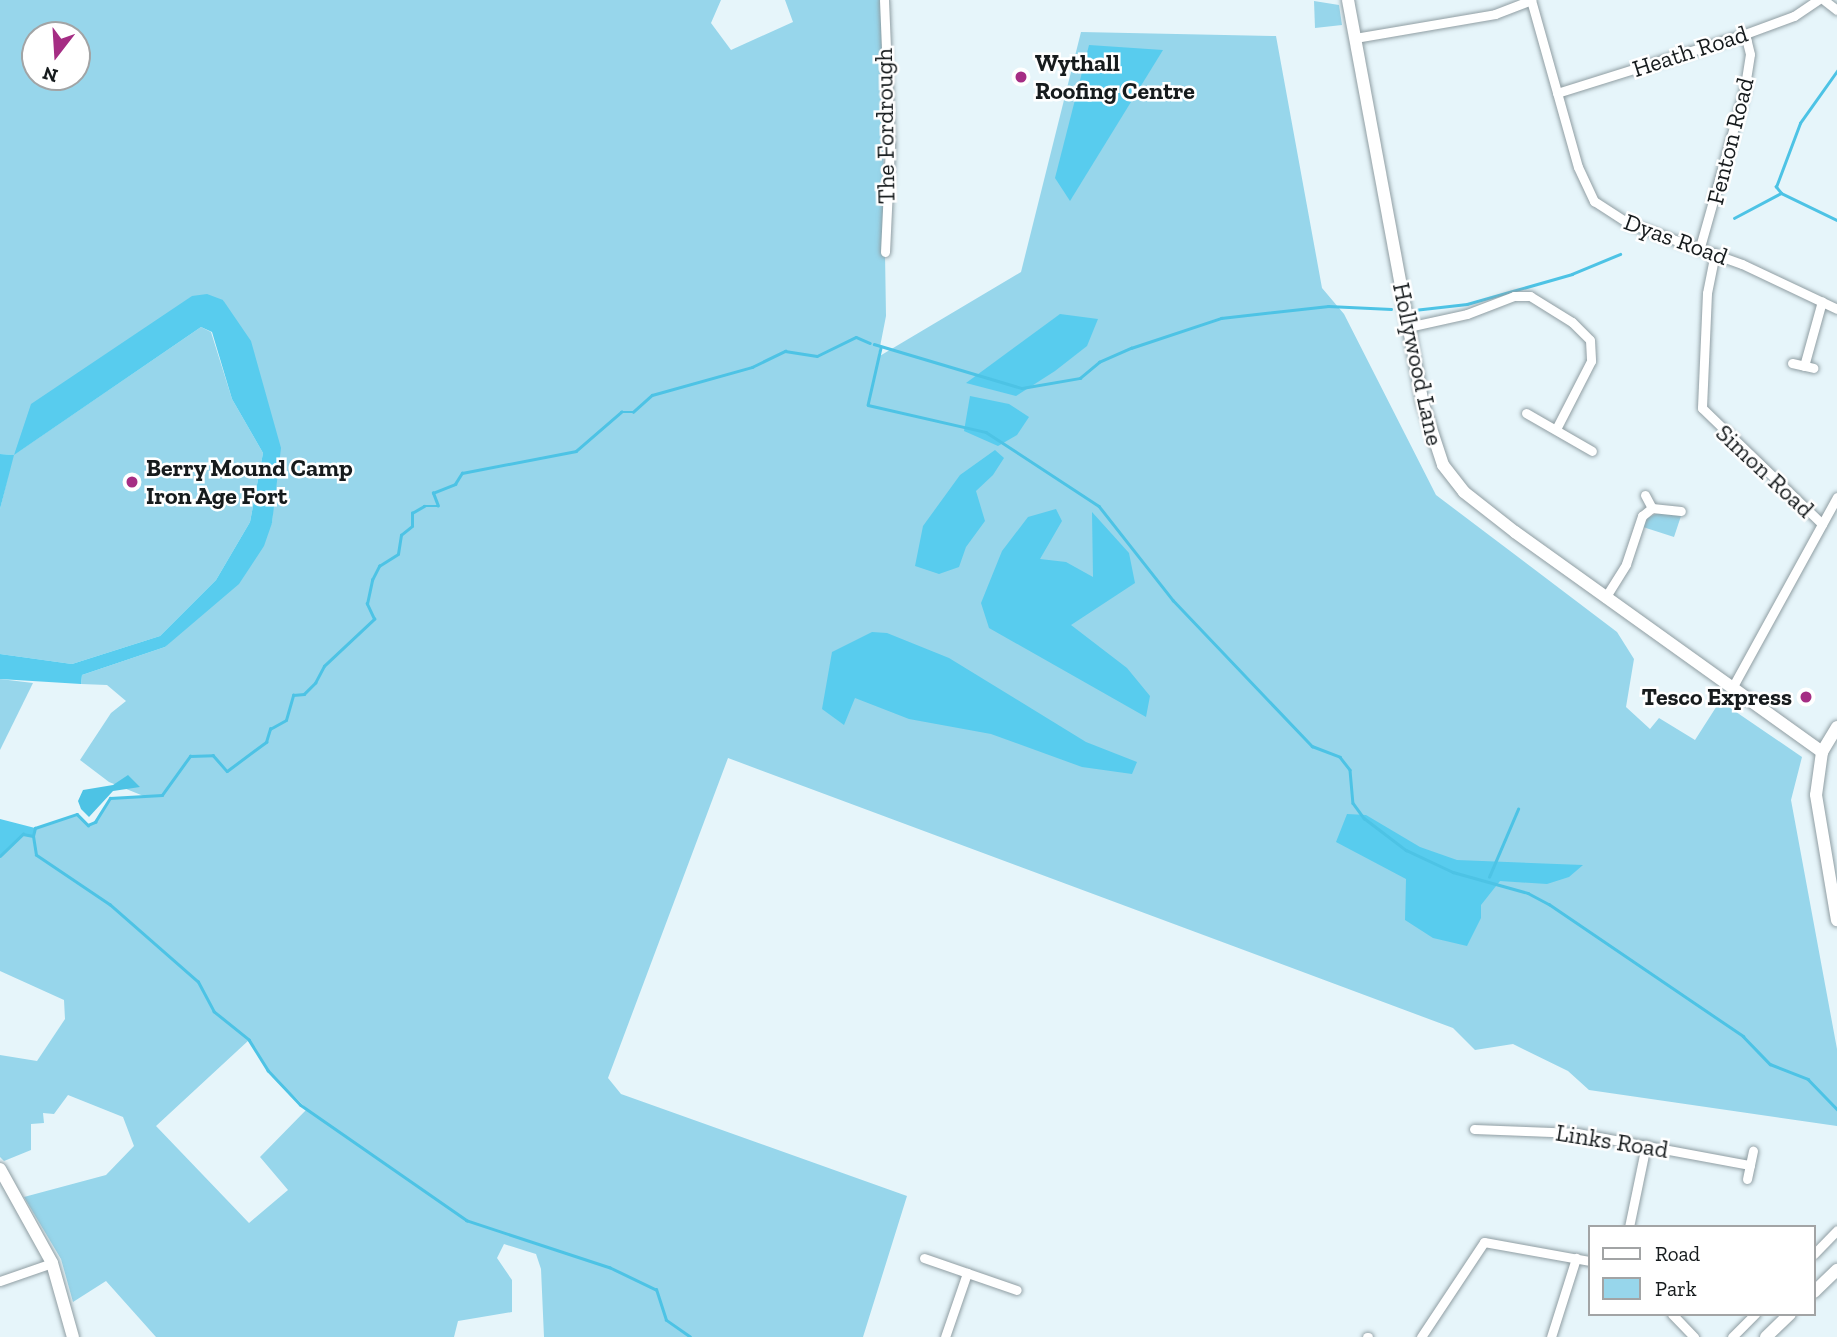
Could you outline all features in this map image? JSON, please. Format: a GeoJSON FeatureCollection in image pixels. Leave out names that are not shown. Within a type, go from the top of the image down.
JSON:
{"type":"FeatureCollection","features":[{"type":"Feature","properties":{"kind":"street","name":"The Fordrough"},"geometry":{"type":"LineString","coordinates":[[884,0],[890,145],[885,252]]}},
{"type":"Feature","properties":{"kind":"street","name":"Hollywood Lane"},"geometry":{"type":"LineString","coordinates":[[1348,0],[1408,327],[1433,439],[1451,477],[1464,492],[1605,598],[1822,752]]}},
{"type":"Feature","properties":{"kind":"street"},"geometry":{"type":"LineString","coordinates":[[1355,38],[1495,13],[1531,0]]}},
{"type":"Feature","properties":{"kind":"street","name":"Dyas Road"},"geometry":{"type":"LineString","coordinates":[[1531,0],[1578,167],[1594,201],[1628,223],[1715,253],[1837,309]]}},
{"type":"Feature","properties":{"kind":"street","name":"Heath Road"},"geometry":{"type":"LineString","coordinates":[[1557,93],[1745,34],[1794,16],[1818,0]]}},
{"type":"Feature","properties":{"kind":"street"},"geometry":{"type":"LineString","coordinates":[[1824,0],[1837,10]]}},
{"type":"Feature","properties":{"kind":"street","name":"Fenton Road"},"geometry":{"type":"LineString","coordinates":[[1700,247],[1744,92],[1749,54],[1745,34]]}},
{"type":"Feature","properties":{"kind":"street","name":"Simon Road"},"geometry":{"type":"LineString","coordinates":[[1715,253],[1707,293],[1702,408],[1822,524]]}},
{"type":"Feature","properties":{"kind":"street"},"geometry":{"type":"LineString","coordinates":[[1408,327],[1466,314],[1514,296],[1530,296],[1572,321],[1590,340],[1591,361],[1556,429]]}},
{"type":"Feature","properties":{"kind":"street"},"geometry":{"type":"LineString","coordinates":[[1792,363],[1809,367],[1822,300]]}},
{"type":"Feature","properties":{"kind":"street"},"geometry":{"type":"LineString","coordinates":[[1526,413],[1592,451]]}},
{"type":"Feature","properties":{"kind":"street"},"geometry":{"type":"LineString","coordinates":[[1645,495],[1652,508]]}},
{"type":"Feature","properties":{"kind":"street"},"geometry":{"type":"LineString","coordinates":[[1732,688],[1837,497]]}},
{"type":"Feature","properties":{"kind":"street"},"geometry":{"type":"LineString","coordinates":[[1605,598],[1626,564],[1642,516],[1652,508],[1681,511]]}},
{"type":"Feature","properties":{"kind":"street"},"geometry":{"type":"LineString","coordinates":[[1837,727],[1822,752],[1816,795],[1837,920]]}},
{"type":"Feature","properties":{"kind":"street","name":"Links Road"},"geometry":{"type":"LineString","coordinates":[[1474,1129],[1577,1133],[1750,1165]]}},
{"type":"Feature","properties":{"kind":"street"},"geometry":{"type":"LineString","coordinates":[[1629,1225],[1646,1145]]}},
{"type":"Feature","properties":{"kind":"street"},"geometry":{"type":"LineString","coordinates":[[1747,1179],[1753,1151]]}},
{"type":"Feature","properties":{"kind":"street"},"geometry":{"type":"LineString","coordinates":[[0,1170],[52,1262],[73,1337]]}},
{"type":"Feature","properties":{"kind":"street"},"geometry":{"type":"LineString","coordinates":[[1816,1252],[1837,1230]]}},
{"type":"Feature","properties":{"kind":"street"},"geometry":{"type":"LineString","coordinates":[[1421,1337],[1480,1244],[1493,1241],[1588,1261]]}},
{"type":"Feature","properties":{"kind":"street"},"geometry":{"type":"LineString","coordinates":[[924,1258],[1017,1290]]}},
{"type":"Feature","properties":{"kind":"street"},"geometry":{"type":"LineString","coordinates":[[1551,1337],[1576,1258]]}},
{"type":"Feature","properties":{"kind":"street"},"geometry":{"type":"LineString","coordinates":[[0,1281],[52,1262]]}},
{"type":"Feature","properties":{"kind":"street"},"geometry":{"type":"LineString","coordinates":[[1816,1290],[1837,1270]]}},
{"type":"Feature","properties":{"kind":"street"},"geometry":{"type":"LineString","coordinates":[[945,1337],[967,1273]]}},
{"type":"Feature","properties":{"kind":"street"},"geometry":{"type":"LineString","coordinates":[[1674,1316],[1695,1337]]}},
{"type":"Feature","properties":{"kind":"street"},"geometry":{"type":"LineString","coordinates":[[1732,1337],[1753,1316]]}},
{"type":"Feature","properties":{"kind":"street"},"geometry":{"type":"LineString","coordinates":[[1766,1337],[1788,1316]]}},
{"type":"Feature","properties":{"kind":"green space"},"geometry":{"type":"Polygon","coordinates":[[[0,0],[721,0],[711,23],[731,50],[793,22],[785,0],[881,0],[886,316],[878,357],[1021,272],[1081,32],[1276,36],[1322,288],[1344,314],[1436,495],[1617,632],[1634,659],[1626,707],[1650,729],[1659,718],[1695,740],[1720,701],[1802,757],[1791,800],[1837,1049],[1837,1126],[1589,1090],[1568,1071],[1513,1044],[1475,1050],[1453,1028],[728,758],[608,1078],[621,1094],[907,1196],[863,1337],[544,1337],[541,1269],[536,1254],[504,1244],[497,1258],[512,1280],[512,1312],[458,1321],[454,1337],[156,1337],[106,1281],[73,1302],[61,1259],[24,1197],[106,1175],[134,1146],[123,1117],[68,1095],[54,1114],[43,1113],[44,1123],[31,1124],[31,1150],[4,1161],[0,1157],[0,1055],[37,1061],[65,1019],[64,1000],[0,971],[0,856],[23,834],[33,836],[35,828],[77,814],[88,825],[95,822],[110,798],[146,797],[109,782],[80,760],[111,713],[126,701],[107,685],[81,684],[82,675],[165,647],[272,523],[276,471],[223,300],[15,454],[201,327],[211,332],[232,399],[263,453],[250,522],[216,580],[160,636],[72,664],[0,654],[0,509],[13,455],[0,454],[0,0]],[[249,1040],[156,1126],[249,1223],[288,1190],[260,1157],[307,1109],[268,1071],[249,1040]]]}},
{"type":"Feature","properties":{"kind":"green space"},"geometry":{"type":"Polygon","coordinates":[[[1314,1],[1339,5],[1342,25],[1315,28],[1314,1]]]}},
{"type":"Feature","properties":{"kind":"green space"},"geometry":{"type":"Polygon","coordinates":[[[1665,510],[1681,516],[1674,537],[1643,527],[1647,518],[1665,510]]]}},
{"type":"Feature","properties":{"kind":"green space"},"geometry":{"type":"Polygon","coordinates":[[[0,679],[33,683],[0,750],[0,679]]]}},
{"type":"Feature","properties":{"kind":"shaded area"},"geometry":{"type":"Polygon","coordinates":[[[1089,45],[1163,50],[1070,201],[1055,178],[1089,45]]]}},
{"type":"Feature","properties":{"kind":"shaded area"},"geometry":{"type":"Polygon","coordinates":[[[207,294],[223,300],[251,341],[281,448],[272,523],[264,546],[239,584],[165,647],[82,675],[81,684],[0,679],[0,654],[72,664],[160,636],[216,580],[250,522],[263,453],[232,399],[212,332],[201,327],[14,455],[31,404],[192,296],[207,294]]]}},
{"type":"Feature","properties":{"kind":"shaded area"},"geometry":{"type":"Polygon","coordinates":[[[1060,314],[1098,319],[1087,346],[1055,371],[1016,396],[966,383],[1060,314]]]}},
{"type":"Feature","properties":{"kind":"shaded area"},"geometry":{"type":"Polygon","coordinates":[[[970,396],[1009,404],[1029,417],[1017,435],[998,446],[964,431],[970,396]]]}},
{"type":"Feature","properties":{"kind":"shaded area"},"geometry":{"type":"Polygon","coordinates":[[[995,450],[1004,458],[993,475],[976,491],[985,521],[966,547],[959,567],[939,574],[915,566],[923,526],[960,475],[995,450]]]}},
{"type":"Feature","properties":{"kind":"shaded area"},"geometry":{"type":"Polygon","coordinates":[[[0,454],[14,455],[0,509],[0,454]]]}},
{"type":"Feature","properties":{"kind":"shaded area"},"geometry":{"type":"Polygon","coordinates":[[[1056,509],[1062,521],[1040,559],[1066,562],[1093,577],[1092,512],[1129,553],[1135,583],[1071,625],[1127,668],[1150,696],[1146,717],[989,628],[981,603],[1002,551],[1028,517],[1056,509]]]}},
{"type":"Feature","properties":{"kind":"shaded area"},"geometry":{"type":"Polygon","coordinates":[[[872,632],[887,633],[949,658],[1086,742],[1137,762],[1132,774],[1082,767],[991,734],[909,719],[855,698],[844,725],[822,709],[832,652],[872,632]]]}},
{"type":"Feature","properties":{"kind":"shaded area"},"geometry":{"type":"Polygon","coordinates":[[[128,775],[140,787],[113,791],[89,817],[81,809],[78,801],[83,790],[113,785],[128,775]]]}},
{"type":"Feature","properties":{"kind":"shaded area"},"geometry":{"type":"Polygon","coordinates":[[[1347,814],[1366,815],[1420,847],[1457,860],[1583,865],[1569,877],[1547,884],[1500,881],[1481,905],[1481,918],[1467,946],[1433,938],[1405,920],[1406,879],[1336,842],[1347,814]]]}},
{"type":"Feature","properties":{"kind":"shaded area"},"geometry":{"type":"Polygon","coordinates":[[[0,819],[35,828],[33,836],[23,835],[0,856],[0,819]]]}},
{"type":"Feature","properties":{"kind":"waterway"},"geometry":{"type":"LineString","coordinates":[[1781,193],[1776,187],[1800,123],[1837,71]]}},
{"type":"Feature","properties":{"kind":"waterway"},"geometry":{"type":"LineString","coordinates":[[1734,218],[1781,193],[1837,220]]}},
{"type":"Feature","properties":{"kind":"waterway"},"geometry":{"type":"LineString","coordinates":[[1414,310],[1467,304],[1572,274],[1620,254]]}},
{"type":"Feature","properties":{"kind":"waterway"},"geometry":{"type":"LineString","coordinates":[[874,344],[1022,388],[1080,378],[1099,362],[1131,348],[1221,318],[1328,306],[1391,309]]}},
{"type":"Feature","properties":{"kind":"waterway"},"geometry":{"type":"LineString","coordinates":[[690,1337],[666,1320],[656,1290],[610,1268],[467,1221],[300,1105],[268,1071],[249,1040],[214,1012],[198,982],[110,905],[36,855],[33,836],[35,828],[77,814],[88,825],[95,822],[110,798],[162,795],[190,756],[213,755],[227,771],[266,742],[270,729],[286,720],[293,695],[304,694],[315,683],[324,666],[374,619],[367,604],[372,580],[379,566],[398,554],[401,535],[412,526],[412,513],[424,506],[438,506],[433,493],[455,484],[462,473],[576,451],[621,412],[633,412],[652,395],[752,367],[785,351],[817,356],[856,337],[870,343]]}},
{"type":"Feature","properties":{"kind":"waterway"},"geometry":{"type":"LineString","coordinates":[[881,348],[868,405],[986,432],[1099,506],[1173,600],[1312,746],[1340,757],[1350,770],[1353,803],[1364,818],[1406,850],[1453,872],[1528,893],[1549,904],[1743,1036],[1770,1064],[1808,1079],[1837,1109]]}},
{"type":"Feature","properties":{"kind":"waterway"},"geometry":{"type":"LineString","coordinates":[[1489,877],[1518,809]]}},
{"type":"Feature","properties":{"kind":"waterway"},"geometry":{"type":"LineString","coordinates":[[0,856],[23,834],[33,836]]}},
{"type":"Feature","properties":{"kind":"place","name":"Wythall Roofing Centre"},"geometry":{"type":"Point","coordinates":[1021,77]}},
{"type":"Feature","properties":{"kind":"place","name":"Berry Mound Camp Iron Age Fort"},"geometry":{"type":"Point","coordinates":[132,482]}},
{"type":"Feature","properties":{"kind":"place","name":"Tesco Express"},"geometry":{"type":"Point","coordinates":[1806,697]}}]}
